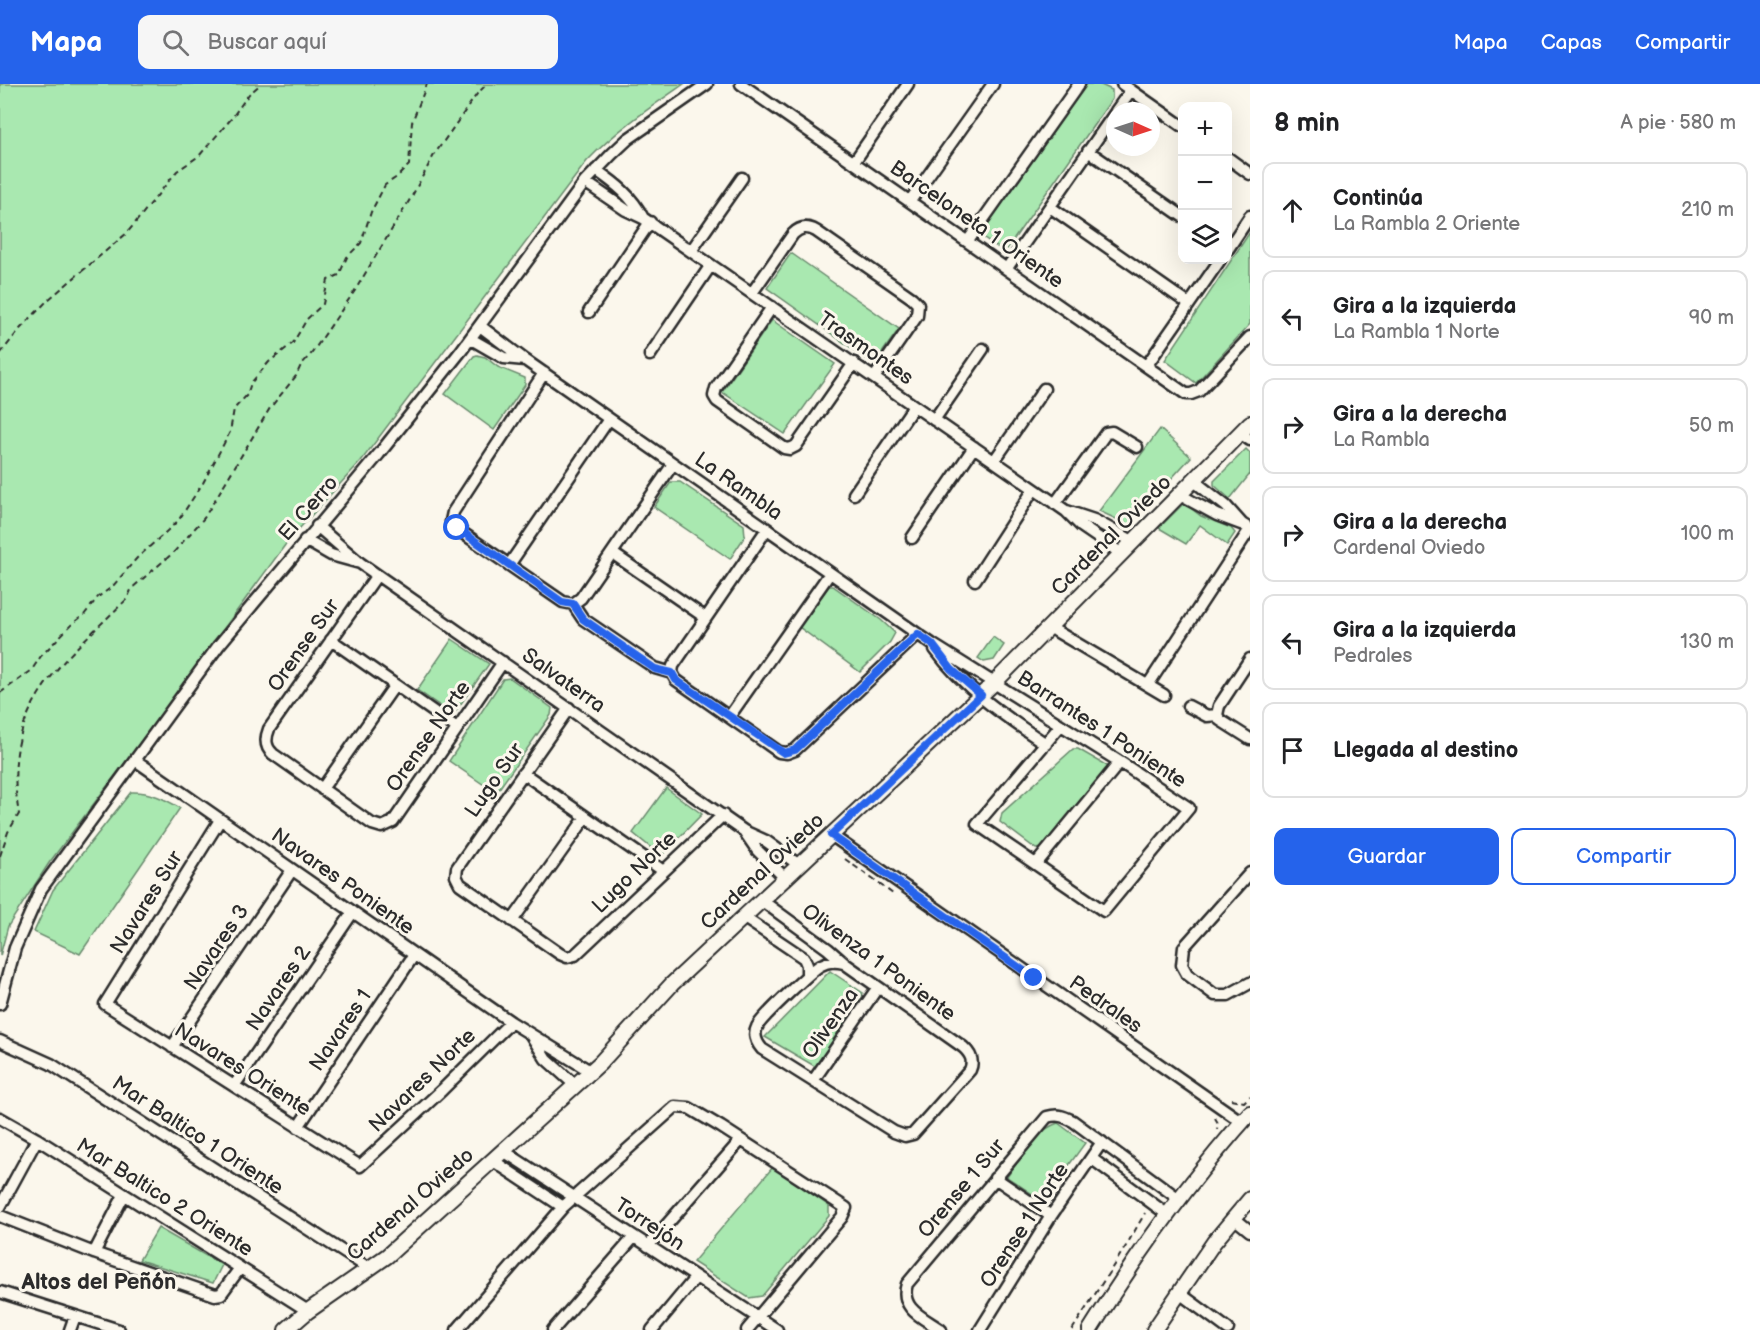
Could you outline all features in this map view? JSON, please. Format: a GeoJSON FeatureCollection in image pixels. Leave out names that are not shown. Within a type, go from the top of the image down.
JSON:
{"type":"FeatureCollection","features":[{"type":"Feature","properties":{"kind":"street","name":"El Cerro"},"geometry":{"type":"LineString","coordinates":[[0,1004],[15,948],[41,889],[219,645],[379,454],[471,339],[585,182],[637,132],[708,84]]}},
{"type":"Feature","properties":{"kind":"street","name":"Barceloneta 1 Oriente"},"geometry":{"type":"LineString","coordinates":[[741,84],[1147,365],[1181,392],[1191,394],[1199,391],[1250,337]]}},
{"type":"Feature","properties":{"kind":"street"},"geometry":{"type":"LineString","coordinates":[[854,162],[908,84]]}},
{"type":"Feature","properties":{"kind":"street"},"geometry":{"type":"LineString","coordinates":[[910,201],[993,84]]}},
{"type":"Feature","properties":{"kind":"street"},"geometry":{"type":"LineString","coordinates":[[968,241],[1079,84]]}},
{"type":"Feature","properties":{"kind":"street"},"geometry":{"type":"LineString","coordinates":[[1120,102],[1127,87],[1178,123]]}},
{"type":"Feature","properties":{"kind":"street"},"geometry":{"type":"LineString","coordinates":[[1007,268],[1106,126]]}},
{"type":"Feature","properties":{"kind":"street"},"geometry":{"type":"LineString","coordinates":[[1088,151],[1178,213]]}},
{"type":"Feature","properties":{"kind":"street"},"geometry":{"type":"LineString","coordinates":[[1232,161],[1250,174]]}},
{"type":"Feature","properties":{"kind":"street","name":"Trasmontes"},"geometry":{"type":"LineString","coordinates":[[596,170],[623,189],[647,220]]}},
{"type":"Feature","properties":{"kind":"street"},"geometry":{"type":"LineString","coordinates":[[691,251],[742,178]]}},
{"type":"Feature","properties":{"kind":"street","name":"Trasmontes"},"geometry":{"type":"LineString","coordinates":[[585,182],[626,210],[647,220],[854,363],[1066,511],[1082,526],[1122,554]]}},
{"type":"Feature","properties":{"kind":"street"},"geometry":{"type":"LineString","coordinates":[[1050,207],[1189,304]]}},
{"type":"Feature","properties":{"kind":"street"},"geometry":{"type":"LineString","coordinates":[[1232,242],[1250,216]]}},
{"type":"Feature","properties":{"kind":"street"},"geometry":{"type":"LineString","coordinates":[[589,312],[647,220]]}},
{"type":"Feature","properties":{"kind":"street"},"geometry":{"type":"LineString","coordinates":[[752,293],[793,234],[803,228],[816,231],[912,298],[919,308],[915,320],[874,378]]}},
{"type":"Feature","properties":{"kind":"street"},"geometry":{"type":"LineString","coordinates":[[1147,365],[1217,264]]}},
{"type":"Feature","properties":{"kind":"street"},"geometry":{"type":"LineString","coordinates":[[650,355],[711,265]]}},
{"type":"Feature","properties":{"kind":"street"},"geometry":{"type":"LineString","coordinates":[[772,307],[716,388],[714,396],[717,401],[784,448],[790,449],[796,446],[854,363]]}},
{"type":"Feature","properties":{"kind":"street","name":"La Rambla"},"geometry":{"type":"LineString","coordinates":[[480,326],[544,374],[932,644],[994,683]]}},
{"type":"Feature","properties":{"kind":"street","name":"La Rambla"},"geometry":{"type":"LineString","coordinates":[[471,339],[496,355],[511,360],[525,360]]}},
{"type":"Feature","properties":{"kind":"street"},"geometry":{"type":"LineString","coordinates":[[934,420],[983,349]]}},
{"type":"Feature","properties":{"kind":"street"},"geometry":{"type":"LineString","coordinates":[[544,374],[453,512],[451,521],[454,527],[562,602],[573,604],[583,619],[655,669],[672,673]]}},
{"type":"Feature","properties":{"kind":"street"},"geometry":{"type":"LineString","coordinates":[[994,461],[1044,390]]}},
{"type":"Feature","properties":{"kind":"street"},"geometry":{"type":"LineString","coordinates":[[854,494],[914,406]]}},
{"type":"Feature","properties":{"kind":"street"},"geometry":{"type":"LineString","coordinates":[[509,565],[609,419]]}},
{"type":"Feature","properties":{"kind":"street"},"geometry":{"type":"LineString","coordinates":[[1055,504],[1106,433],[1112,432],[1137,447]]}},
{"type":"Feature","properties":{"kind":"street","name":"Cardenal Oviedo"},"geometry":{"type":"LineString","coordinates":[[286,1330],[308,1311],[370,1269],[600,1063],[672,984],[994,683],[1194,481],[1247,432]]}},
{"type":"Feature","properties":{"kind":"street"},"geometry":{"type":"LineString","coordinates":[[912,538],[974,447]]}},
{"type":"Feature","properties":{"kind":"street"},"geometry":{"type":"LineString","coordinates":[[573,604],[581,598],[673,464]]}},
{"type":"Feature","properties":{"kind":"street"},"geometry":{"type":"LineString","coordinates":[[1194,481],[1226,506],[1247,527]]}},
{"type":"Feature","properties":{"kind":"street"},"geometry":{"type":"LineString","coordinates":[[975,580],[1034,489]]}},
{"type":"Feature","properties":{"kind":"street"},"geometry":{"type":"LineString","coordinates":[[1180,495],[1217,515],[1247,527]]}},
{"type":"Feature","properties":{"kind":"street","name":"Trasmontes"},"geometry":{"type":"LineString","coordinates":[[1066,511],[1094,520],[1134,542]]}},
{"type":"Feature","properties":{"kind":"street","name":"Salvaterra"},"geometry":{"type":"LineString","coordinates":[[317,526],[360,563],[744,831],[766,841],[799,865]]}},
{"type":"Feature","properties":{"kind":"street"},"geometry":{"type":"LineString","coordinates":[[1148,685],[1247,527]]}},
{"type":"Feature","properties":{"kind":"street"},"geometry":{"type":"LineString","coordinates":[[767,529],[673,666],[672,673],[676,680],[779,752],[787,753],[795,750],[918,634]]}},
{"type":"Feature","properties":{"kind":"street","name":"Salvaterra"},"geometry":{"type":"LineString","coordinates":[[306,540],[331,555],[360,563]]}},
{"type":"Feature","properties":{"kind":"street"},"geometry":{"type":"LineString","coordinates":[[612,553],[706,618]]}},
{"type":"Feature","properties":{"kind":"street"},"geometry":{"type":"LineString","coordinates":[[729,717],[830,573]]}},
{"type":"Feature","properties":{"kind":"street","name":"Orense Sur"},"geometry":{"type":"LineString","coordinates":[[322,789],[273,754],[267,747],[266,740],[269,729],[377,574]]}},
{"type":"Feature","properties":{"kind":"street"},"geometry":{"type":"LineString","coordinates":[[1049,627],[1164,695]]}},
{"type":"Feature","properties":{"kind":"street"},"geometry":{"type":"LineString","coordinates":[[331,640],[457,728]]}},
{"type":"Feature","properties":{"kind":"street","name":"La Rambla"},"geometry":{"type":"LineString","coordinates":[[932,644],[951,669],[981,695]]}},
{"type":"Feature","properties":{"kind":"street"},"geometry":{"type":"LineString","coordinates":[[1250,659],[1219,706],[1217,715],[1220,720],[1250,739]]}},
{"type":"Feature","properties":{"kind":"street","name":"Orense Norte"},"geometry":{"type":"LineString","coordinates":[[322,789],[372,824],[382,827],[393,822],[503,662]]}},
{"type":"Feature","properties":{"kind":"street","name":"Barrantes 1 Poniente"},"geometry":{"type":"LineString","coordinates":[[994,683],[1189,808],[1104,911],[1036,864]]}},
{"type":"Feature","properties":{"kind":"street"},"geometry":{"type":"LineString","coordinates":[[322,789],[395,685]]}},
{"type":"Feature","properties":{"kind":"street","name":"Barrantes 1 Poniente"},"geometry":{"type":"LineString","coordinates":[[981,695],[1005,716],[1047,744]]}},
{"type":"Feature","properties":{"kind":"street"},"geometry":{"type":"LineString","coordinates":[[1188,706],[1207,716],[1217,715]]}},
{"type":"Feature","properties":{"kind":"street","name":"Lugo Sur"},"geometry":{"type":"LineString","coordinates":[[512,921],[463,887],[456,876],[458,865],[569,708]]}},
{"type":"Feature","properties":{"kind":"street"},"geometry":{"type":"LineString","coordinates":[[1061,725],[977,824],[1036,864],[1120,762]]}},
{"type":"Feature","properties":{"kind":"street","name":"Navares Poniente"},"geometry":{"type":"LineString","coordinates":[[135,760],[511,1022],[590,1071]]}},
{"type":"Feature","properties":{"kind":"street"},"geometry":{"type":"LineString","coordinates":[[523,773],[662,870]]}},
{"type":"Feature","properties":{"kind":"street","name":"Lugo Norte"},"geometry":{"type":"LineString","coordinates":[[512,921],[557,952],[571,956],[582,950],[662,870],[723,815]]}},
{"type":"Feature","properties":{"kind":"street"},"geometry":{"type":"LineString","coordinates":[[512,921],[586,817]]}},
{"type":"Feature","properties":{"kind":"street","name":"Navares Sur"},"geometry":{"type":"LineString","coordinates":[[105,1004],[220,820]]}},
{"type":"Feature","properties":{"kind":"street","name":"Salvaterra"},"geometry":{"type":"LineString","coordinates":[[744,831],[757,850],[785,878]]}},
{"type":"Feature","properties":{"kind":"street","name":"Pedrales"},"geometry":{"type":"LineString","coordinates":[[831,835],[1246,1118]]}},
{"type":"Feature","properties":{"kind":"street","name":"Navares 3"},"geometry":{"type":"LineString","coordinates":[[172,1047],[292,870]]}},
{"type":"Feature","properties":{"kind":"street"},"geometry":{"type":"LineString","coordinates":[[1250,873],[1246,886],[1185,947],[1182,965],[1187,974],[1215,994],[1228,995],[1250,983]]}},
{"type":"Feature","properties":{"kind":"street","name":"Olivenza 1 Poniente"},"geometry":{"type":"LineString","coordinates":[[761,900],[828,949],[843,963],[963,1047],[971,1058],[970,1070],[918,1130],[910,1135],[897,1134],[813,1080]]}},
{"type":"Feature","properties":{"kind":"street","name":"Navares 2"},"geometry":{"type":"LineString","coordinates":[[234,1086],[353,912]]}},
{"type":"Feature","properties":{"kind":"street"},"geometry":{"type":"LineString","coordinates":[[743,917],[804,958],[807,974]]}},
{"type":"Feature","properties":{"kind":"street","name":"Navares 1"},"geometry":{"type":"LineString","coordinates":[[298,1127],[414,955]]}},
{"type":"Feature","properties":{"kind":"street"},"geometry":{"type":"LineString","coordinates":[[813,1080],[762,1048],[755,1037],[756,1029],[759,1022],[801,983],[807,974],[827,962],[843,963]]}},
{"type":"Feature","properties":{"kind":"street","name":"Olivenza"},"geometry":{"type":"LineString","coordinates":[[813,1080],[878,987]]}},
{"type":"Feature","properties":{"kind":"street","name":"Navares Oriente"},"geometry":{"type":"LineString","coordinates":[[105,1004],[360,1166]]}},
{"type":"Feature","properties":{"kind":"street","name":"Navares Norte"},"geometry":{"type":"LineString","coordinates":[[360,1166],[511,1022]]}},
{"type":"Feature","properties":{"kind":"street","name":"Navares Poniente"},"geometry":{"type":"LineString","coordinates":[[530,1033],[546,1059],[575,1085]]}},
{"type":"Feature","properties":{"kind":"street","name":"Mar Baltico 1 Oriente"},"geometry":{"type":"LineString","coordinates":[[0,1041],[51,1064],[370,1269]]}},
{"type":"Feature","properties":{"kind":"street"},"geometry":{"type":"LineString","coordinates":[[457,1330],[563,1207],[675,1107],[689,1108],[846,1208],[842,1217],[747,1330]]}},
{"type":"Feature","properties":{"kind":"street","name":"Orense 1 Sur"},"geometry":{"type":"LineString","coordinates":[[941,1330],[906,1304],[904,1294],[907,1284],[1043,1121],[1047,1117],[1063,1116],[1102,1142]]}},
{"type":"Feature","properties":{"kind":"street","name":"Mar Baltico 2 Oriente"},"geometry":{"type":"LineString","coordinates":[[0,1118],[37,1139],[308,1311]]}},
{"type":"Feature","properties":{"kind":"street"},"geometry":{"type":"LineString","coordinates":[[1090,1330],[1133,1263],[1179,1199],[1246,1118]]}},
{"type":"Feature","properties":{"kind":"street"},"geometry":{"type":"LineString","coordinates":[[0,1208],[37,1139]]}},
{"type":"Feature","properties":{"kind":"street"},"geometry":{"type":"LineString","coordinates":[[648,1246],[741,1140]]}},
{"type":"Feature","properties":{"kind":"street"},"geometry":{"type":"LineString","coordinates":[[1102,1142],[1179,1199]]}},
{"type":"Feature","properties":{"kind":"street","name":"Orense 1 Norte"},"geometry":{"type":"LineString","coordinates":[[980,1330],[1050,1216],[1102,1142]]}},
{"type":"Feature","properties":{"kind":"street","name":"Torrejón"},"geometry":{"type":"LineString","coordinates":[[502,1150],[777,1330]]}},
{"type":"Feature","properties":{"kind":"street"},"geometry":{"type":"LineString","coordinates":[[1091,1158],[1168,1215]]}},
{"type":"Feature","properties":{"kind":"street"},"geometry":{"type":"LineString","coordinates":[[492,1160],[563,1207]]}},
{"type":"Feature","properties":{"kind":"street"},"geometry":{"type":"LineString","coordinates":[[995,1178],[1050,1216]]}},
{"type":"Feature","properties":{"kind":"street"},"geometry":{"type":"LineString","coordinates":[[94,1253],[124,1195]]}},
{"type":"Feature","properties":{"kind":"street"},"geometry":{"type":"LineString","coordinates":[[1154,1330],[1178,1292],[1250,1199]]}},
{"type":"Feature","properties":{"kind":"street"},"geometry":{"type":"LineString","coordinates":[[0,1216],[94,1253],[219,1295],[240,1268]]}},
{"type":"Feature","properties":{"kind":"street"},"geometry":{"type":"LineString","coordinates":[[1234,1218],[1250,1231]]}},
{"type":"Feature","properties":{"kind":"street"},"geometry":{"type":"LineString","coordinates":[[553,1330],[634,1237]]}},
{"type":"Feature","properties":{"kind":"street"},"geometry":{"type":"LineString","coordinates":[[652,1330],[696,1277]]}},
{"type":"Feature","properties":{"kind":"street"},"geometry":{"type":"LineString","coordinates":[[0,1292],[118,1330]]}},
{"type":"Feature","properties":{"kind":"street"},"geometry":{"type":"LineString","coordinates":[[1178,1292],[1228,1329]]}},
{"type":"Feature","properties":{"kind":"street"},"geometry":{"type":"LineString","coordinates":[[70,1330],[75,1316]]}},
{"type":"Feature","properties":{"kind":"path"},"geometry":{"type":"LineString","coordinates":[[0,354],[48,300],[128,233],[177,171],[199,156],[249,94],[261,84]]}},
{"type":"Feature","properties":{"kind":"path"},"geometry":{"type":"LineString","coordinates":[[0,693],[31,672],[41,656],[186,511],[230,432],[234,409],[247,395],[251,383],[269,362],[293,343],[307,319],[323,304],[328,280],[339,275],[347,257],[361,243],[371,212],[385,184],[397,177],[408,165],[412,122],[428,84]]}},
{"type":"Feature","properties":{"kind":"path"},"geometry":{"type":"LineString","coordinates":[[0,856],[8,832],[19,814],[14,780],[15,751],[29,708],[64,660],[127,599],[132,588],[186,540],[204,518],[270,408],[296,376],[301,365],[312,353],[354,292],[434,155],[477,94],[487,84]]}},
{"type":"Feature","properties":{"kind":"path"},"geometry":{"type":"LineString","coordinates":[[1231,1099],[1244,1102],[1250,1096]]}},
{"type":"Feature","properties":{"kind":"path"},"geometry":{"type":"LineString","coordinates":[[1215,1118],[1218,1123],[1217,1131]]}},
{"type":"Feature","properties":{"kind":"path"},"geometry":{"type":"LineString","coordinates":[[1071,1330],[1126,1246],[1151,1202]]}},
{"type":"Feature","properties":{"kind":"green space"},"geometry":{"type":"Polygon","coordinates":[[[0,84],[684,84],[622,129],[587,161],[361,461],[288,541],[49,863],[8,926],[0,956],[0,84]]]}},
{"type":"Feature","properties":{"kind":"green space"},"geometry":{"type":"Polygon","coordinates":[[[1087,84],[1099,84],[1112,90],[1112,99],[1106,102],[1106,108],[1007,249],[1000,249],[980,235],[1087,84]]]}},
{"type":"Feature","properties":{"kind":"green space"},"geometry":{"type":"Polygon","coordinates":[[[1250,232],[1250,324],[1196,383],[1165,360],[1229,264],[1232,264],[1232,259],[1250,232]]]}},
{"type":"Feature","properties":{"kind":"green space"},"geometry":{"type":"Polygon","coordinates":[[[791,253],[899,329],[874,364],[767,288],[791,253]]]}},
{"type":"Feature","properties":{"kind":"green space"},"geometry":{"type":"Polygon","coordinates":[[[772,320],[835,364],[785,434],[722,392],[772,320]]]}},
{"type":"Feature","properties":{"kind":"green space"},"geometry":{"type":"Polygon","coordinates":[[[477,355],[525,378],[525,385],[494,430],[445,394],[477,355]]]}},
{"type":"Feature","properties":{"kind":"green space"},"geometry":{"type":"Polygon","coordinates":[[[1160,429],[1191,457],[1129,525],[1099,511],[1160,429]]]}},
{"type":"Feature","properties":{"kind":"green space"},"geometry":{"type":"Polygon","coordinates":[[[1246,449],[1250,453],[1250,474],[1230,499],[1214,485],[1214,481],[1246,449]]]}},
{"type":"Feature","properties":{"kind":"green space"},"geometry":{"type":"Polygon","coordinates":[[[671,482],[680,482],[744,525],[745,536],[730,559],[654,507],[671,482]]]}},
{"type":"Feature","properties":{"kind":"green space"},"geometry":{"type":"Polygon","coordinates":[[[1184,503],[1201,516],[1231,528],[1235,533],[1227,545],[1200,525],[1186,544],[1159,528],[1184,503]]]}},
{"type":"Feature","properties":{"kind":"green space"},"geometry":{"type":"Polygon","coordinates":[[[829,586],[833,586],[881,620],[895,633],[890,642],[860,672],[799,627],[829,586]]]}},
{"type":"Feature","properties":{"kind":"green space"},"geometry":{"type":"Polygon","coordinates":[[[993,637],[1004,645],[994,660],[984,662],[978,658],[993,637]]]}},
{"type":"Feature","properties":{"kind":"green space"},"geometry":{"type":"Polygon","coordinates":[[[452,639],[489,664],[453,715],[417,690],[452,639]]]}},
{"type":"Feature","properties":{"kind":"green space"},"geometry":{"type":"Polygon","coordinates":[[[510,678],[552,708],[551,715],[496,793],[449,761],[503,679],[510,678]]]}},
{"type":"Feature","properties":{"kind":"green space"},"geometry":{"type":"Polygon","coordinates":[[[1073,749],[1078,749],[1109,767],[1043,848],[1036,849],[1000,822],[1002,813],[1073,749]]]}},
{"type":"Feature","properties":{"kind":"green space"},"geometry":{"type":"Polygon","coordinates":[[[666,788],[702,814],[661,856],[633,833],[666,788]]]}},
{"type":"Feature","properties":{"kind":"green space"},"geometry":{"type":"Polygon","coordinates":[[[131,792],[157,796],[180,808],[80,954],[34,932],[53,890],[131,792]]]}},
{"type":"Feature","properties":{"kind":"green space"},"geometry":{"type":"Polygon","coordinates":[[[830,971],[863,993],[816,1067],[765,1037],[830,971]]]}},
{"type":"Feature","properties":{"kind":"green space"},"geometry":{"type":"Polygon","coordinates":[[[1058,1123],[1085,1143],[1043,1201],[1007,1177],[1035,1139],[1049,1127],[1058,1123]]]}},
{"type":"Feature","properties":{"kind":"green space"},"geometry":{"type":"Polygon","coordinates":[[[773,1167],[829,1206],[829,1216],[762,1296],[749,1298],[693,1262],[773,1167]]]}},
{"type":"Feature","properties":{"kind":"green space"},"geometry":{"type":"Polygon","coordinates":[[[158,1228],[222,1265],[213,1283],[139,1260],[158,1228]]]}},
{"type":"Feature","properties":{"kind":"district","name":"Altos del Peñón"},"geometry":{"type":"Point","coordinates":[99,1281]}},
{"type":"Feature","properties":{"kind":"route"},"geometry":{"type":"LineString","coordinates":[[457,528],[562,602],[573,604],[583,619],[655,669],[672,673],[676,680],[779,752],[790,753],[795,750],[918,634],[932,644],[951,669],[981,695],[831,835],[850,851],[1034,978]]}}]}
